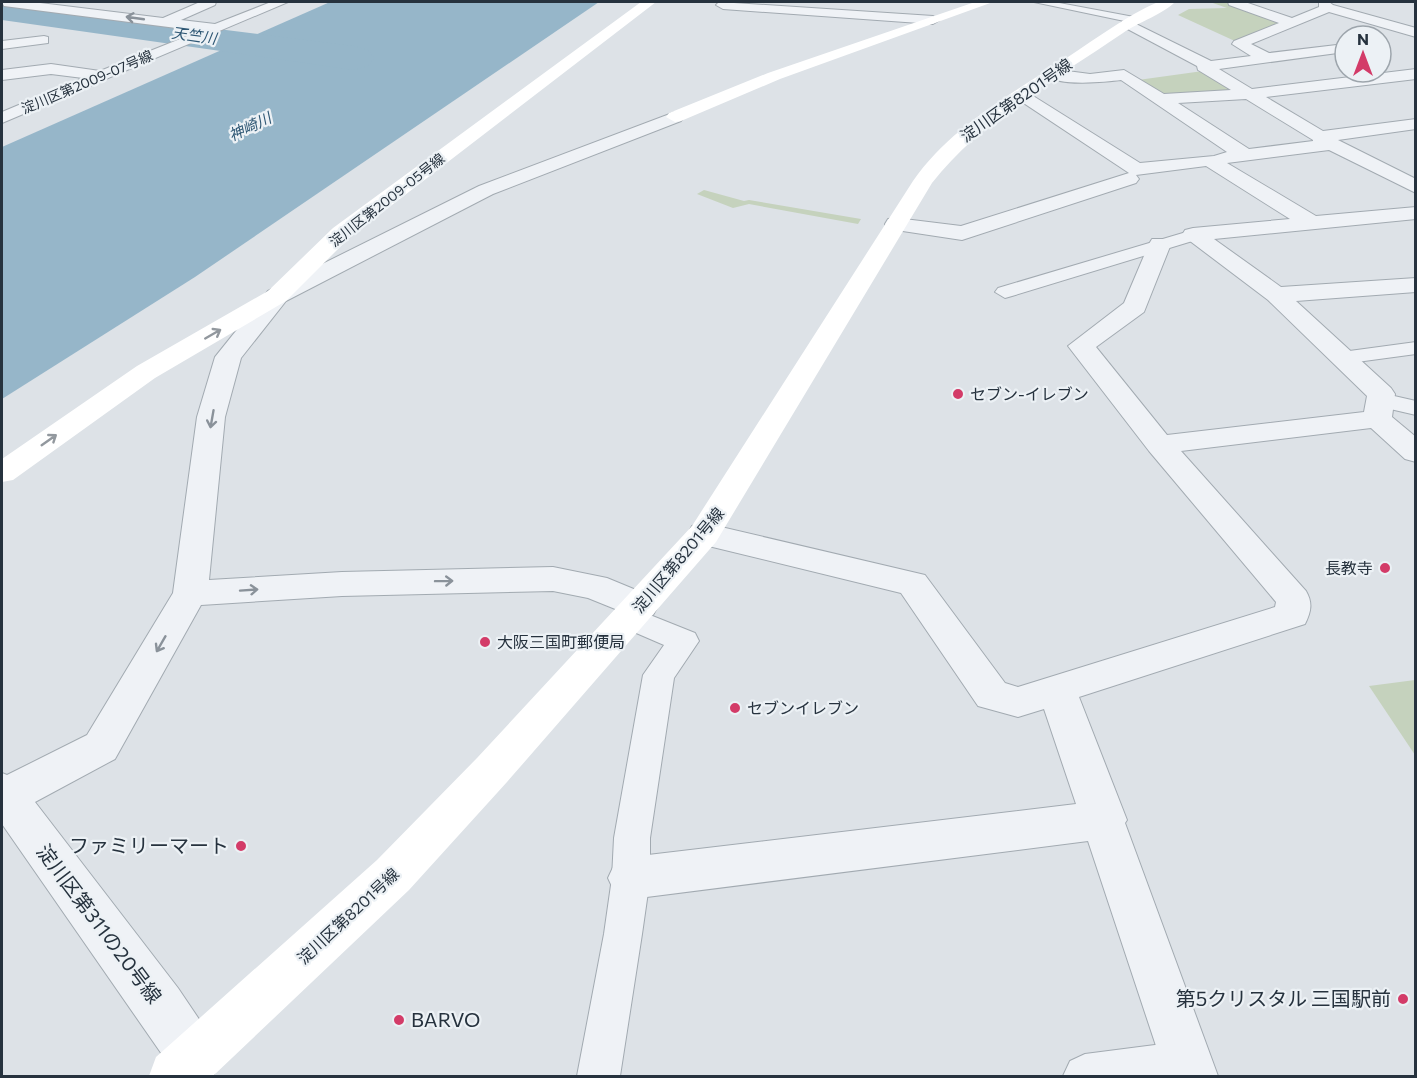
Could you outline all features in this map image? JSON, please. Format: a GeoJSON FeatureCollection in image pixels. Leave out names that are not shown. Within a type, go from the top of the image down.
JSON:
{"type":"FeatureCollection","features":[{"type":"Feature","properties":{"kind":"street"},"geometry":{"type":"LineString","coordinates":[[6,2],[212,29]]}},
{"type":"Feature","properties":{"kind":"street"},"geometry":{"type":"LineString","coordinates":[[68,10],[87,2]]}},
{"type":"Feature","properties":{"kind":"street"},"geometry":{"type":"LineString","coordinates":[[165,22],[210,2]]}},
{"type":"Feature","properties":{"kind":"street","name":"淀川区第2009-07号線"},"geometry":{"type":"LineString","coordinates":[[2,118],[281,2]]}},
{"type":"Feature","properties":{"kind":"street","name":"淀川区第2009-05号線"},"geometry":{"type":"LineString","coordinates":[[2,473],[146,372],[277,296],[341,233],[650,2]]}},
{"type":"Feature","properties":{"kind":"street"},"geometry":{"type":"LineString","coordinates":[[726,2],[723,5],[933,20]]}},
{"type":"Feature","properties":{"kind":"street"},"geometry":{"type":"LineString","coordinates":[[2,795],[101,747],[190,593],[211,417],[228,357],[277,296],[486,190],[774,76],[986,2]]}},
{"type":"Feature","properties":{"kind":"street","name":"淀川区第8201号線"},"geometry":{"type":"LineString","coordinates":[[185,1067],[393,875],[704,534],[923,181],[949,148],[983,120],[1130,22],[1168,2]]}},
{"type":"Feature","properties":{"kind":"street"},"geometry":{"type":"LineString","coordinates":[[1234,2],[1320,27]]}},
{"type":"Feature","properties":{"kind":"street"},"geometry":{"type":"LineString","coordinates":[[1267,58],[1239,44],[1297,22],[1322,4],[1416,33]]}},
{"type":"Feature","properties":{"kind":"street"},"geometry":{"type":"LineString","coordinates":[[1130,22],[1326,140],[1416,187]]}},
{"type":"Feature","properties":{"kind":"street"},"geometry":{"type":"LineString","coordinates":[[1183,70],[1333,50]]}},
{"type":"Feature","properties":{"kind":"street"},"geometry":{"type":"LineString","coordinates":[[2,75],[51,69],[100,76]]}},
{"type":"Feature","properties":{"kind":"street"},"geometry":{"type":"LineString","coordinates":[[1052,74],[1075,78],[1116,74],[1129,78],[1245,155]]}},
{"type":"Feature","properties":{"kind":"street"},"geometry":{"type":"LineString","coordinates":[[1160,99],[1253,94],[1416,74]]}},
{"type":"Feature","properties":{"kind":"street"},"geometry":{"type":"LineString","coordinates":[[1129,78],[1151,75]]}},
{"type":"Feature","properties":{"kind":"street"},"geometry":{"type":"LineString","coordinates":[[1022,94],[1136,169],[1245,155],[1416,124]]}},
{"type":"Feature","properties":{"kind":"street"},"geometry":{"type":"LineString","coordinates":[[1209,160],[1313,224]]}},
{"type":"Feature","properties":{"kind":"street"},"geometry":{"type":"LineString","coordinates":[[897,224],[962,233],[1129,179]]}},
{"type":"Feature","properties":{"kind":"street"},"geometry":{"type":"LineString","coordinates":[[1193,235],[1416,213]]}},
{"type":"Feature","properties":{"kind":"street"},"geometry":{"type":"LineString","coordinates":[[1193,235],[1276,296],[1381,394],[1379,410],[1416,453]]}},
{"type":"Feature","properties":{"kind":"street"},"geometry":{"type":"LineString","coordinates":[[704,534],[913,584],[992,694],[1018,702],[1058,692],[1292,615],[1294,600],[1159,445],[1081,346],[1135,307],[1160,244]]}},
{"type":"Feature","properties":{"kind":"street"},"geometry":{"type":"LineString","coordinates":[[1276,296],[1416,285]]}},
{"type":"Feature","properties":{"kind":"street"},"geometry":{"type":"LineString","coordinates":[[1159,445],[1379,410]]}},
{"type":"Feature","properties":{"kind":"street"},"geometry":{"type":"LineString","coordinates":[[190,593],[342,584],[553,579],[595,587],[635,612]]}},
{"type":"Feature","properties":{"kind":"street"},"geometry":{"type":"LineString","coordinates":[[1058,692],[1105,820],[1189,1070]]}},
{"type":"Feature","properties":{"kind":"street","name":"淀川区第311の20号線"},"geometry":{"type":"LineString","coordinates":[[2,795],[160,1006],[185,1067]]}},
{"type":"Feature","properties":{"kind":"street"},"geometry":{"type":"LineString","coordinates":[[632,878],[1105,820]]}},
{"type":"Feature","properties":{"kind":"lane"},"geometry":{"type":"LineString","coordinates":[[1039,2],[1130,22]]}},
{"type":"Feature","properties":{"kind":"lane"},"geometry":{"type":"LineString","coordinates":[[2,45],[44,40]]}},
{"type":"Feature","properties":{"kind":"lane"},"geometry":{"type":"LineString","coordinates":[[1005,292],[1193,235]]}},
{"type":"Feature","properties":{"kind":"lane"},"geometry":{"type":"LineString","coordinates":[[1342,358],[1416,348]]}},
{"type":"Feature","properties":{"kind":"lane"},"geometry":{"type":"LineString","coordinates":[[1379,410],[1416,408]]}},
{"type":"Feature","properties":{"kind":"lane"},"geometry":{"type":"LineString","coordinates":[[598,1077],[632,878],[632,837],[659,675],[684,641],[635,612]]}},
{"type":"Feature","properties":{"kind":"lane"},"geometry":{"type":"LineString","coordinates":[[1084,1077],[1189,1070]]}},
{"type":"Feature","properties":{"kind":"green space"},"geometry":{"type":"Polygon","coordinates":[[[1210,2],[1229,2],[1283,22],[1237,42],[1178,15],[1189,9],[1227,8],[1210,2]]]}},
{"type":"Feature","properties":{"kind":"green space"},"geometry":{"type":"Polygon","coordinates":[[[1203,71],[1233,91],[1164,96],[1138,80],[1203,71]]]}},
{"type":"Feature","properties":{"kind":"green space"},"geometry":{"type":"Polygon","coordinates":[[[704,190],[744,201],[861,219],[858,224],[749,204],[733,208],[697,194],[704,190]]]}},
{"type":"Feature","properties":{"kind":"green space"},"geometry":{"type":"Polygon","coordinates":[[[1416,680],[1415,755],[1369,686],[1416,680]]]}},
{"type":"Feature","properties":{"kind":"water","name":"神崎川"},"geometry":{"type":"Polygon","coordinates":[[[330,2],[599,2],[195,277],[2,399],[2,147],[330,2]]]}},
{"type":"Feature","properties":{"kind":"waterway","name":"天竺川"},"geometry":{"type":"LineString","coordinates":[[2,10],[354,58]]}},
{"type":"Feature","properties":{"kind":"place","name":"セブン-イレブン"},"geometry":{"type":"Point","coordinates":[958,394]}},
{"type":"Feature","properties":{"kind":"place","name":"長教寺"},"geometry":{"type":"Point","coordinates":[1385,568]}},
{"type":"Feature","properties":{"kind":"place","name":"大阪三国町郵便局"},"geometry":{"type":"Point","coordinates":[485,642]}},
{"type":"Feature","properties":{"kind":"place","name":"セブンイレブン"},"geometry":{"type":"Point","coordinates":[735,708]}},
{"type":"Feature","properties":{"kind":"place","name":"ファミリーマート"},"geometry":{"type":"Point","coordinates":[241,846]}},
{"type":"Feature","properties":{"kind":"place","name":"第5クリスタル 三国駅前"},"geometry":{"type":"Point","coordinates":[1403,999]}},
{"type":"Feature","properties":{"kind":"place","name":"BARVO"},"geometry":{"type":"Point","coordinates":[399,1020]}}]}
